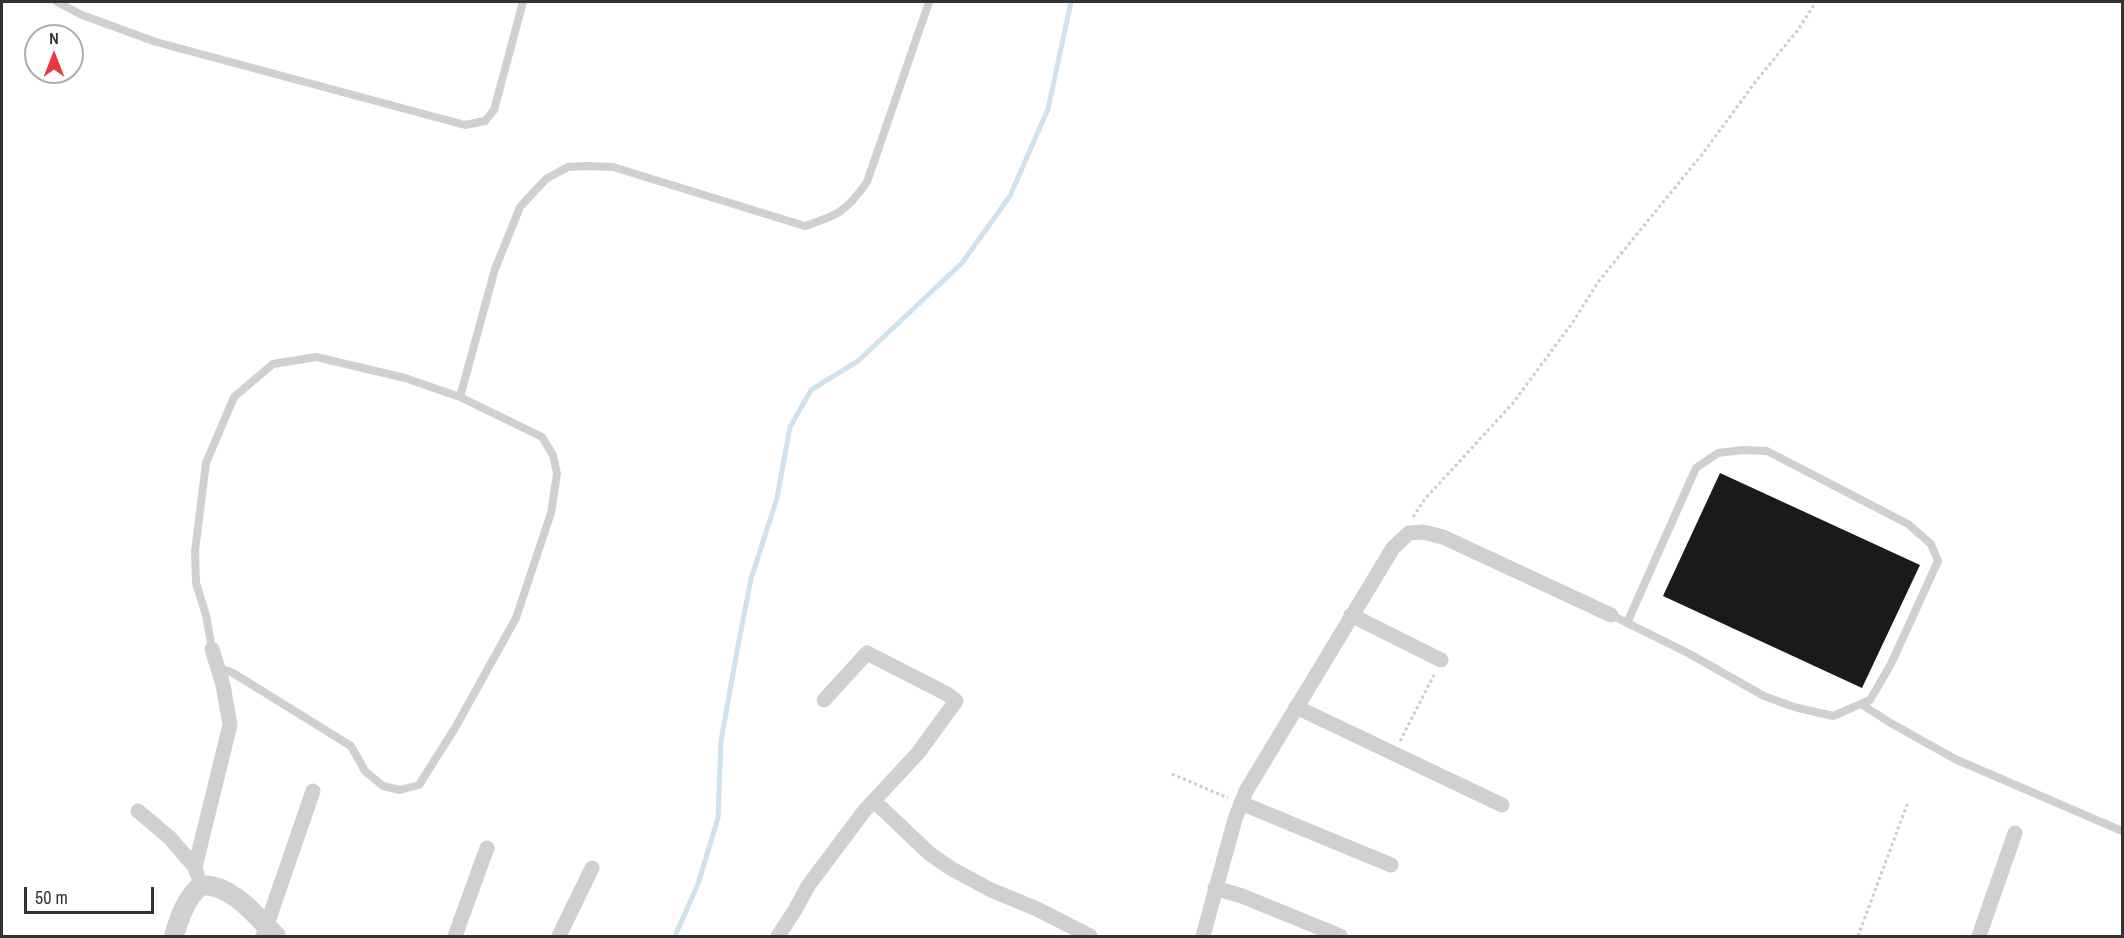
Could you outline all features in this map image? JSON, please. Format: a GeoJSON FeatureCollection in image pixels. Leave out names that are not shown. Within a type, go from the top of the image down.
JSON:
{"type":"FeatureCollection","features":[{"type":"Feature","properties":{"kind":"street"},"geometry":{"type":"LineString","coordinates":[[1203,936],[1241,803],[1254,775],[1393,548],[1409,532],[1423,532],[1443,537],[1611,615]]}},
{"type":"Feature","properties":{"kind":"street"},"geometry":{"type":"LineString","coordinates":[[1351,615],[1441,660]]}},
{"type":"Feature","properties":{"kind":"street"},"geometry":{"type":"LineString","coordinates":[[174,936],[183,908],[198,876],[230,725],[223,685],[212,649]]}},
{"type":"Feature","properties":{"kind":"street"},"geometry":{"type":"LineString","coordinates":[[778,936],[808,886],[874,801],[918,753],[956,701],[948,694],[867,652],[824,700]]}},
{"type":"Feature","properties":{"kind":"street"},"geometry":{"type":"LineString","coordinates":[[1296,707],[1502,805]]}},
{"type":"Feature","properties":{"kind":"street"},"geometry":{"type":"LineString","coordinates":[[269,933],[313,791]]}},
{"type":"Feature","properties":{"kind":"street"},"geometry":{"type":"LineString","coordinates":[[874,801],[930,855],[952,869],[991,890],[1037,909],[1090,936]]}},
{"type":"Feature","properties":{"kind":"street"},"geometry":{"type":"LineString","coordinates":[[1241,803],[1391,865]]}},
{"type":"Feature","properties":{"kind":"street"},"geometry":{"type":"LineString","coordinates":[[138,811],[159,827],[198,876],[240,900],[269,933]]}},
{"type":"Feature","properties":{"kind":"street"},"geometry":{"type":"LineString","coordinates":[[1979,936],[2015,833]]}},
{"type":"Feature","properties":{"kind":"street"},"geometry":{"type":"LineString","coordinates":[[455,936],[487,848]]}},
{"type":"Feature","properties":{"kind":"street"},"geometry":{"type":"LineString","coordinates":[[560,936],[592,868]]}},
{"type":"Feature","properties":{"kind":"street"},"geometry":{"type":"LineString","coordinates":[[1215,888],[1242,896],[1340,936]]}},
{"type":"Feature","properties":{"kind":"lane"},"geometry":{"type":"LineString","coordinates":[[57,2],[82,15],[156,42],[465,125],[485,122],[494,110],[523,2]]}},
{"type":"Feature","properties":{"kind":"lane"},"geometry":{"type":"LineString","coordinates":[[460,397],[495,269],[520,207],[546,179],[568,167],[613,167],[805,226],[834,217],[851,205],[867,182],[929,2]]}},
{"type":"Feature","properties":{"kind":"lane"},"geometry":{"type":"LineString","coordinates":[[212,649],[206,615],[196,583],[195,551],[206,464],[234,397],[273,364],[316,357],[405,378],[460,397],[542,437],[553,455],[557,474],[551,513],[516,618],[455,728],[418,785],[400,790],[383,786],[365,771],[351,746],[233,673],[217,667]]}},
{"type":"Feature","properties":{"kind":"lane"},"geometry":{"type":"LineString","coordinates":[[1611,615],[1627,623],[1688,653],[1764,696],[1833,717],[1870,700],[1892,664],[1938,561],[1931,544],[1908,524],[1767,451],[1743,450],[1718,453],[1696,468],[1627,623]]}},
{"type":"Feature","properties":{"kind":"lane"},"geometry":{"type":"LineString","coordinates":[[1861,704],[1955,759],[2122,831]]}},
{"type":"Feature","properties":{"kind":"path"},"geometry":{"type":"LineString","coordinates":[[1409,532],[1414,516],[1425,500],[1513,403],[1573,322],[1598,282],[1704,152],[1737,106],[1797,31],[1816,2]]}},
{"type":"Feature","properties":{"kind":"path"},"geometry":{"type":"LineString","coordinates":[[1393,753],[1425,697],[1441,660]]}},
{"type":"Feature","properties":{"kind":"path"},"geometry":{"type":"LineString","coordinates":[[1172,774],[1241,803]]}},
{"type":"Feature","properties":{"kind":"path"},"geometry":{"type":"LineString","coordinates":[[1858,936],[1908,802]]}},
{"type":"Feature","properties":{"kind":"building"},"geometry":{"type":"Polygon","coordinates":[[[1720,473],[1920,565],[1862,688],[1663,596],[1720,473]]]}},
{"type":"Feature","properties":{"kind":"waterway"},"geometry":{"type":"LineString","coordinates":[[675,936],[698,884],[718,818],[721,741],[737,651],[751,579],[777,498],[790,427],[811,390],[858,361],[962,263],[1010,196],[1048,109],[1071,2]]}}]}
